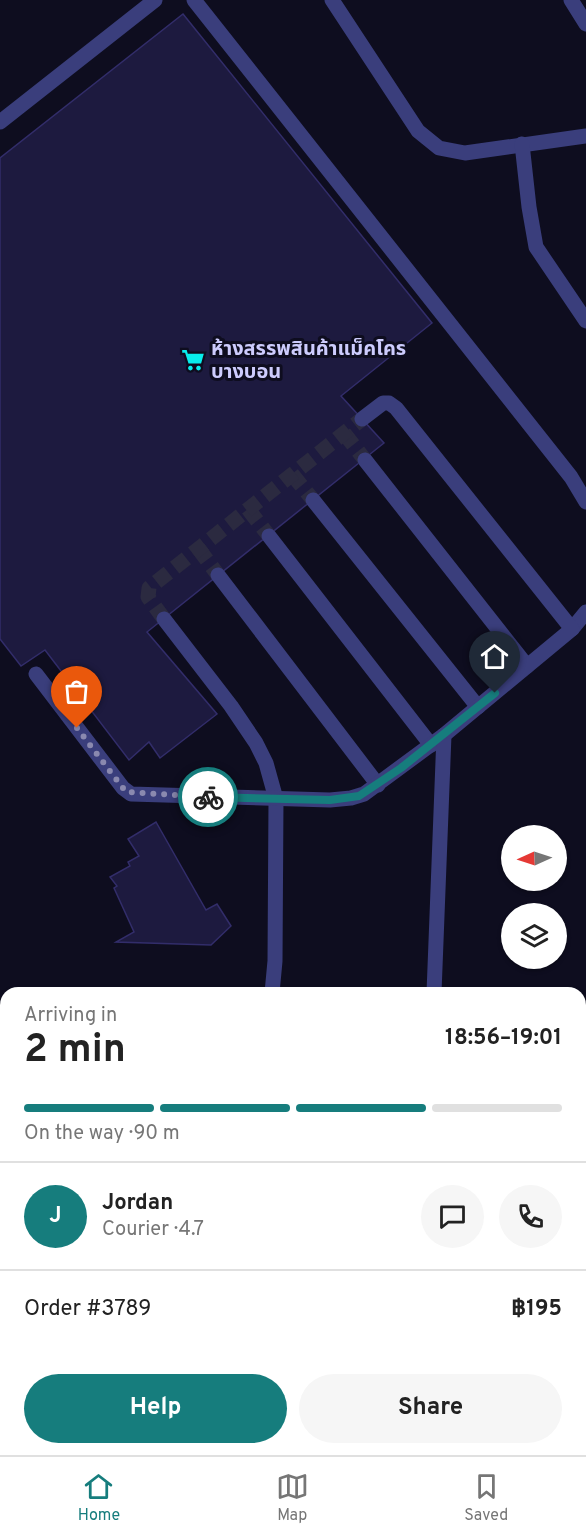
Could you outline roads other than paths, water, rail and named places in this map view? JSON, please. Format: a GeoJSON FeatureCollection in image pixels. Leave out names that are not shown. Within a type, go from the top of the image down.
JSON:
{"type":"FeatureCollection","features":[{"type":"Feature","properties":{"kind":"street"},"geometry":{"type":"LineString","coordinates":[[0,122],[155,0]]}},
{"type":"Feature","properties":{"kind":"street"},"geometry":{"type":"LineString","coordinates":[[194,0],[571,477],[586,502]]}},
{"type":"Feature","properties":{"kind":"street"},"geometry":{"type":"LineString","coordinates":[[332,0],[418,131],[439,148],[465,153],[586,136]]}},
{"type":"Feature","properties":{"kind":"street"},"geometry":{"type":"LineString","coordinates":[[571,0],[586,24]]}},
{"type":"Feature","properties":{"kind":"street"},"geometry":{"type":"LineString","coordinates":[[522,144],[536,247],[586,321]]}},
{"type":"Feature","properties":{"kind":"street"},"geometry":{"type":"LineString","coordinates":[[362,419],[383,403],[389,403],[396,408],[572,628]]}},
{"type":"Feature","properties":{"kind":"street"},"geometry":{"type":"LineString","coordinates":[[365,460],[527,666]]}},
{"type":"Feature","properties":{"kind":"street"},"geometry":{"type":"LineString","coordinates":[[313,500],[478,707]]}},
{"type":"Feature","properties":{"kind":"street"},"geometry":{"type":"LineString","coordinates":[[268,536],[431,745]]}},
{"type":"Feature","properties":{"kind":"street"},"geometry":{"type":"LineString","coordinates":[[218,576],[378,785]]}},
{"type":"Feature","properties":{"kind":"street"},"geometry":{"type":"LineString","coordinates":[[36,674],[126,792],[276,799],[351,798],[364,794],[378,785],[444,735],[572,628],[586,612]]}},
{"type":"Feature","properties":{"kind":"street"},"geometry":{"type":"LineString","coordinates":[[164,619],[264,756],[276,799],[275,961],[273,987]]}},
{"type":"Feature","properties":{"kind":"street"},"geometry":{"type":"LineString","coordinates":[[434,987],[444,735]]}},
{"type":"Feature","properties":{"kind":"tunnel"},"geometry":{"type":"LineString","coordinates":[[164,619],[148,597],[149,588],[362,419]]}},
{"type":"Feature","properties":{"kind":"tunnel"},"geometry":{"type":"LineString","coordinates":[[344,433],[365,460]]}},
{"type":"Feature","properties":{"kind":"tunnel"},"geometry":{"type":"LineString","coordinates":[[292,474],[313,500]]}},
{"type":"Feature","properties":{"kind":"tunnel"},"geometry":{"type":"LineString","coordinates":[[248,509],[269,536]]}},
{"type":"Feature","properties":{"kind":"tunnel"},"geometry":{"type":"LineString","coordinates":[[198,548],[218,575]]}},
{"type":"Feature","properties":{"kind":"place","name":"ห้างสรรพสินค้าแม็คโคร บางบอน"},"geometry":{"type":"Point","coordinates":[193,360]}}]}
